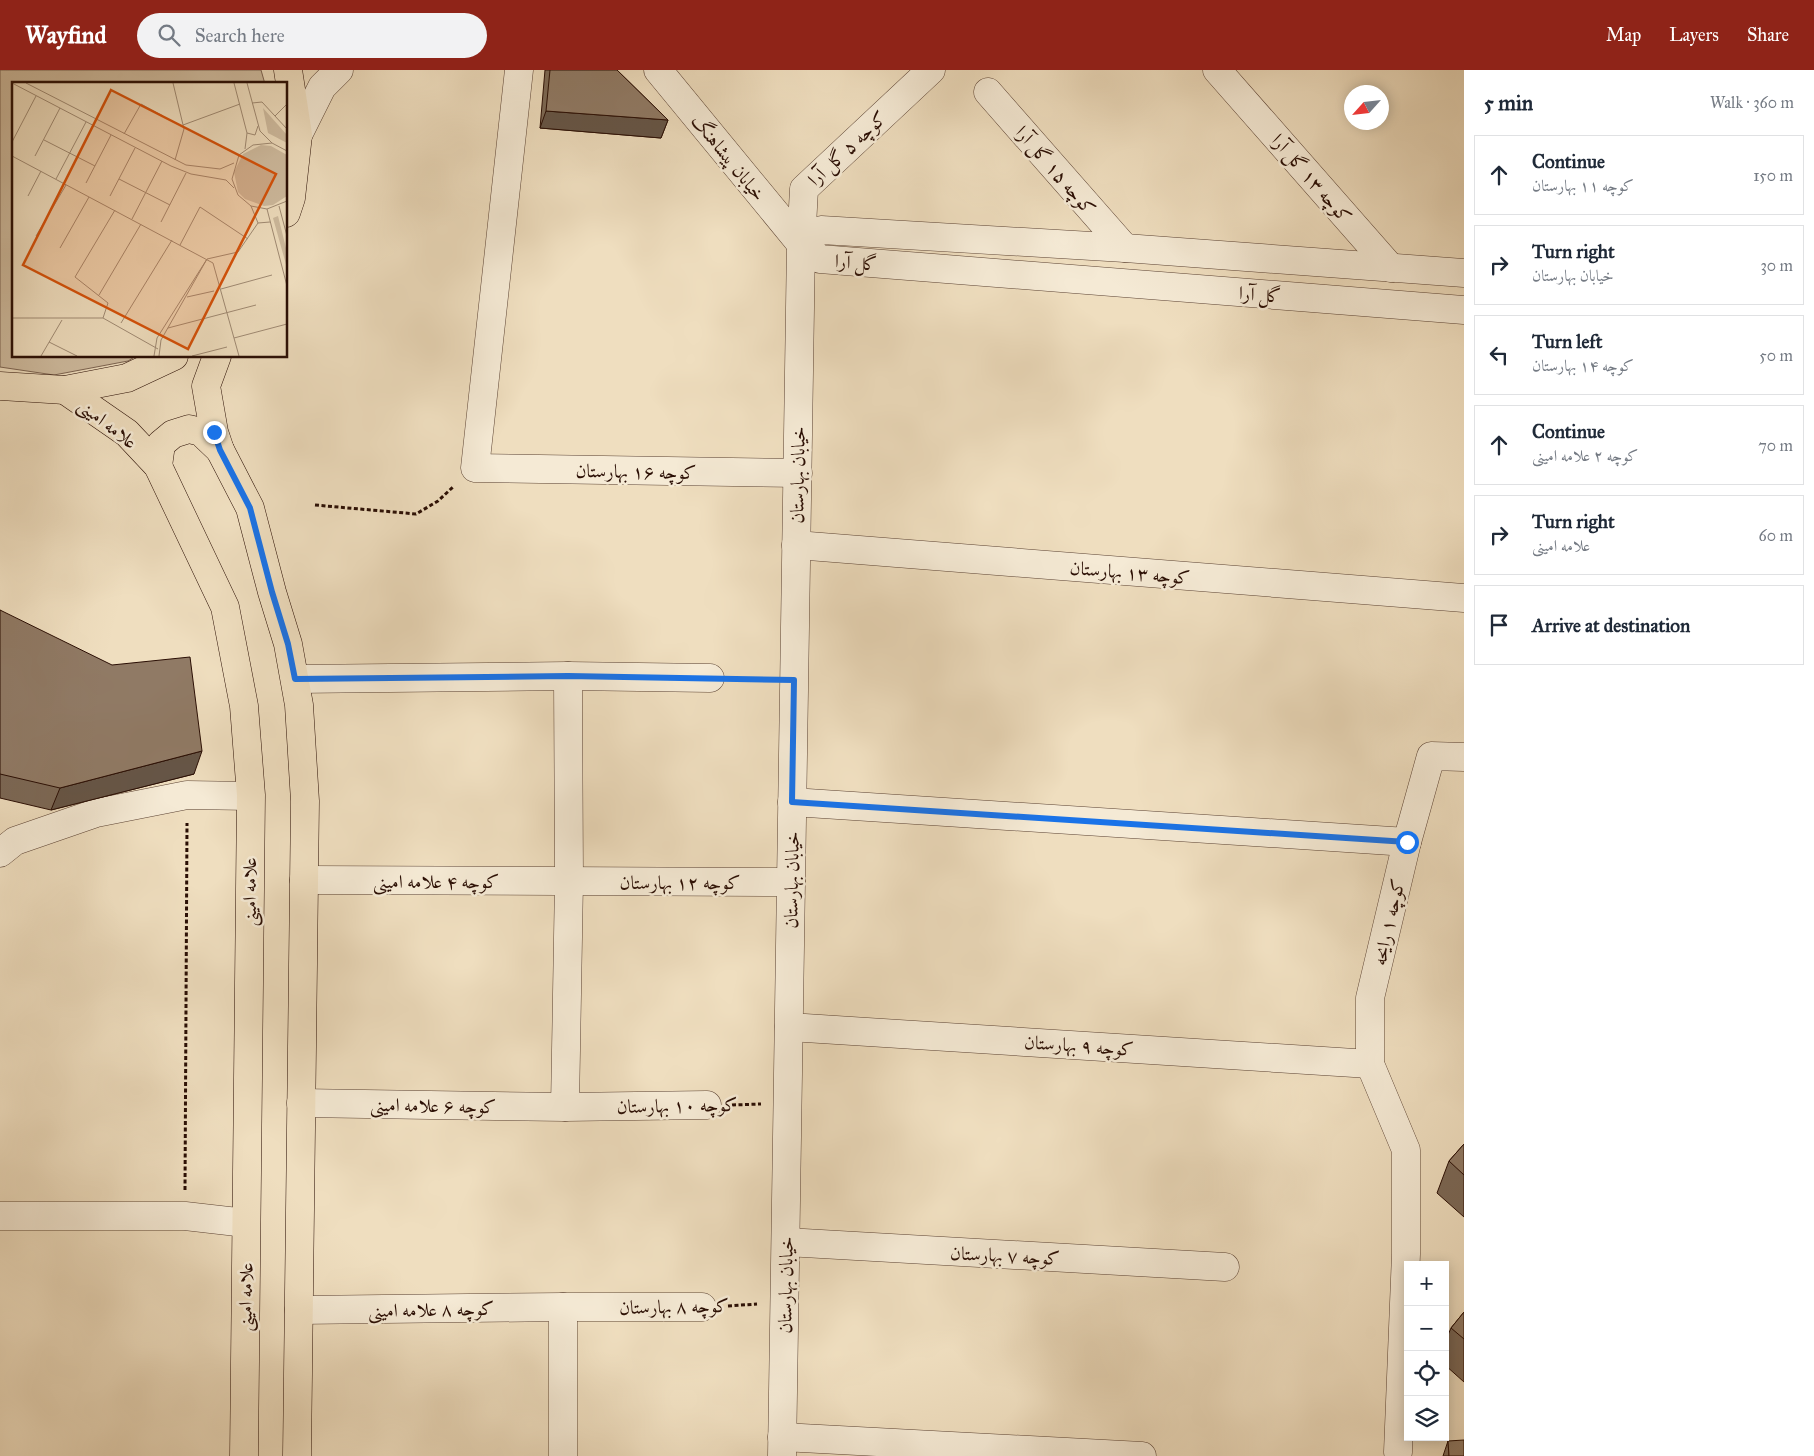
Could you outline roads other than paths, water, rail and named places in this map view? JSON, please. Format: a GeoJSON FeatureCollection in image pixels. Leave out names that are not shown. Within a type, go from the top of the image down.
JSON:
{"type":"FeatureCollection","features":[{"type":"Feature","properties":{"kind":"main road"},"geometry":{"type":"LineString","coordinates":[[288,70],[298,135],[292,198],[288,208]]}},
{"type":"Feature","properties":{"kind":"main road"},"geometry":{"type":"LineString","coordinates":[[0,386],[65,390],[127,378],[170,358]]}},
{"type":"Feature","properties":{"kind":"main road"},"geometry":{"type":"LineString","coordinates":[[216,358],[206,386],[214,432],[220,450],[250,508],[288,644],[299,705],[305,801],[297,1456]]}},
{"type":"Feature","properties":{"kind":"main road","name":"علامه امینی"},"geometry":{"type":"LineString","coordinates":[[65,390],[127,434],[158,466],[225,607],[244,706],[250,796],[244,1456]]}},
{"type":"Feature","properties":{"kind":"main road"},"geometry":{"type":"LineString","coordinates":[[158,466],[161,444],[173,434],[189,429],[201,432],[220,450]]}},
{"type":"Feature","properties":{"kind":"street"},"geometry":{"type":"LineString","coordinates":[[298,135],[322,88],[339,70]]}},
{"type":"Feature","properties":{"kind":"street","name":"کوچه ۱۶ بهارستان"},"geometry":{"type":"LineString","coordinates":[[519,70],[475,468],[798,473]]}},
{"type":"Feature","properties":{"kind":"street","name":"خیابان پیشاهنگ"},"geometry":{"type":"LineString","coordinates":[[658,70],[801,244]]}},
{"type":"Feature","properties":{"kind":"street","name":"کوچه ۵ گل آرا"},"geometry":{"type":"LineString","coordinates":[[801,244],[804,189],[931,70]]}},
{"type":"Feature","properties":{"kind":"street","name":"کوچه ۱۳ گل آرا"},"geometry":{"type":"LineString","coordinates":[[1225,79],[1391,268]]}},
{"type":"Feature","properties":{"kind":"street","name":"کوچه ۱۵ گل آرا"},"geometry":{"type":"LineString","coordinates":[[988,92],[1124,248]]}},
{"type":"Feature","properties":{"kind":"street","name":"گل آرا"},"geometry":{"type":"LineString","coordinates":[[1464,273],[1124,248],[821,230],[801,244],[820,259],[1464,310]]}},
{"type":"Feature","properties":{"kind":"street","name":"خیابان بهارستان"},"geometry":{"type":"LineString","coordinates":[[782,1446],[801,244]]}},
{"type":"Feature","properties":{"kind":"street","name":"کوچه ۱۳ بهارستان"},"geometry":{"type":"LineString","coordinates":[[796,545],[1464,598]]}},
{"type":"Feature","properties":{"kind":"street"},"geometry":{"type":"LineString","coordinates":[[565,1107],[569,881],[568,676]]}},
{"type":"Feature","properties":{"kind":"street"},"geometry":{"type":"LineString","coordinates":[[295,679],[568,676],[710,678]]}},
{"type":"Feature","properties":{"kind":"street","name":"کوچه ۱ رایحه"},"geometry":{"type":"LineString","coordinates":[[1370,1064],[1370,998],[1407,842],[1431,756],[1464,757]]}},
{"type":"Feature","properties":{"kind":"street"},"geometry":{"type":"LineString","coordinates":[[0,853],[15,840],[96,813],[187,795],[250,796]]}},
{"type":"Feature","properties":{"kind":"street"},"geometry":{"type":"LineString","coordinates":[[792,802],[1407,842]]}},
{"type":"Feature","properties":{"kind":"street","name":"کوچه ۴ علامه امینی"},"geometry":{"type":"LineString","coordinates":[[304,880],[569,881]]}},
{"type":"Feature","properties":{"kind":"street","name":"کوچه ۱۲ بهارستان"},"geometry":{"type":"LineString","coordinates":[[569,881],[791,882]]}},
{"type":"Feature","properties":{"kind":"street","name":"کوچه ۹ بهارستان"},"geometry":{"type":"LineString","coordinates":[[789,1027],[1370,1064]]}},
{"type":"Feature","properties":{"kind":"street"},"geometry":{"type":"LineString","coordinates":[[1370,1064],[1406,1150],[1406,1254],[1398,1452]]}},
{"type":"Feature","properties":{"kind":"street","name":"کوچه ۶ علامه امینی"},"geometry":{"type":"LineString","coordinates":[[301,1103],[565,1107]]}},
{"type":"Feature","properties":{"kind":"street","name":"کوچه ۱۰ بهارستان"},"geometry":{"type":"LineString","coordinates":[[565,1107],[707,1105]]}},
{"type":"Feature","properties":{"kind":"street"},"geometry":{"type":"LineString","coordinates":[[0,1216],[185,1216],[246,1223]]}},
{"type":"Feature","properties":{"kind":"street","name":"کوچه ۷ بهارستان"},"geometry":{"type":"LineString","coordinates":[[786,1242],[1225,1267]]}},
{"type":"Feature","properties":{"kind":"street"},"geometry":{"type":"LineString","coordinates":[[562,1456],[564,1307]]}},
{"type":"Feature","properties":{"kind":"street","name":"کوچه ۸ علامه امینی"},"geometry":{"type":"LineString","coordinates":[[299,1310],[564,1307]]}},
{"type":"Feature","properties":{"kind":"street","name":"کوچه ۸ بهارستان"},"geometry":{"type":"LineString","coordinates":[[564,1307],[702,1307]]}},
{"type":"Feature","properties":{"kind":"street"},"geometry":{"type":"LineString","coordinates":[[782,1446],[1142,1456]]}}]}
